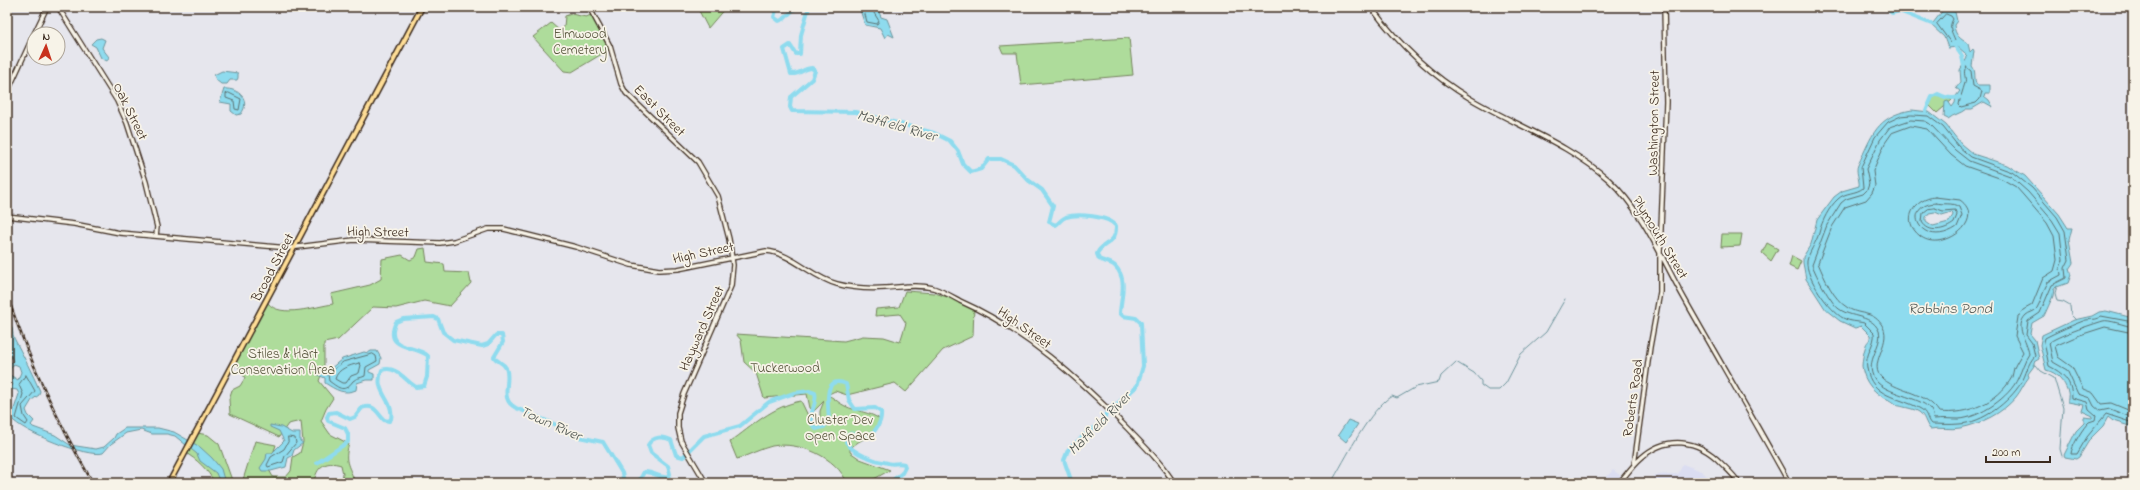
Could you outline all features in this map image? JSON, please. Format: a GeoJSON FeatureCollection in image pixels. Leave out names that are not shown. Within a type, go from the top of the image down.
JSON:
{"type":"FeatureCollection","features":[{"type":"Feature","properties":{"kind":"main road","name":"Broad Street"},"geometry":{"type":"LineString","coordinates":[[169,483],[422,7]]}},
{"type":"Feature","properties":{"kind":"street"},"geometry":{"type":"LineString","coordinates":[[38,26],[47,7]]}},
{"type":"Feature","properties":{"kind":"street","name":"Oak Street"},"geometry":{"type":"LineString","coordinates":[[58,7],[124,114],[140,156],[157,227],[156,236]]}},
{"type":"Feature","properties":{"kind":"street","name":"East Street"},"geometry":{"type":"LineString","coordinates":[[588,7],[610,46],[621,84],[628,95],[694,158]]}},
{"type":"Feature","properties":{"kind":"street","name":"Plymouth Street"},"geometry":{"type":"LineString","coordinates":[[1371,7],[1399,43],[1417,61],[1448,85],[1476,102],[1570,151],[1599,172],[1628,202],[1660,252],[1789,483]]}},
{"type":"Feature","properties":{"kind":"street","name":"Washington Street"},"geometry":{"type":"LineString","coordinates":[[1652,334],[1660,292],[1660,252],[1666,102],[1664,7]]}},
{"type":"Feature","properties":{"kind":"street"},"geometry":{"type":"LineString","coordinates":[[7,92],[26,51]]}},
{"type":"Feature","properties":{"kind":"street","name":"Hayward Street"},"geometry":{"type":"LineString","coordinates":[[694,158],[719,199],[732,257],[733,274],[730,290],[680,405],[679,433],[688,453],[706,483]]}},
{"type":"Feature","properties":{"kind":"street","name":"High Street"},"geometry":{"type":"LineString","coordinates":[[7,216],[74,224],[120,233],[295,247],[359,240],[436,243],[454,240],[496,228],[529,234],[631,265],[655,270],[678,269],[759,251],[770,251],[837,284],[878,289],[918,286],[940,290],[986,313],[1013,330],[1062,366],[1112,412],[1161,464],[1174,483]]}},
{"type":"Feature","properties":{"kind":"street"},"geometry":{"type":"LineString","coordinates":[[157,227],[164,236]]}},
{"type":"Feature","properties":{"kind":"street","name":"Roberts Road"},"geometry":{"type":"LineString","coordinates":[[1634,465],[1652,334]]}},
{"type":"Feature","properties":{"kind":"street"},"geometry":{"type":"LineString","coordinates":[[1619,483],[1645,454],[1673,442],[1684,442],[1699,446],[1708,452],[1736,477],[1739,483]]}},
{"type":"Feature","properties":{"kind":"shaded area"},"geometry":{"type":"Polygon","coordinates":[[[1683,464],[1701,471],[1713,481],[1720,483],[1653,483],[1655,475],[1678,474],[1683,464]]]}},
{"type":"Feature","properties":{"kind":"shaded area"},"geometry":{"type":"Polygon","coordinates":[[[1613,470],[1621,476],[1616,483],[1601,483],[1613,470]]]}},
{"type":"Feature","properties":{"kind":"shaded area"},"geometry":{"type":"Polygon","coordinates":[[[1597,480],[1601,483],[1594,483],[1597,480]]]}},
{"type":"Feature","properties":{"kind":"green space"},"geometry":{"type":"Polygon","coordinates":[[[697,7],[726,7],[708,28],[697,7]]]}},
{"type":"Feature","properties":{"kind":"green space","name":"Elmwood Cemetery"},"geometry":{"type":"Polygon","coordinates":[[[571,14],[586,17],[591,15],[610,49],[572,72],[564,71],[533,37],[551,23],[560,31],[564,27],[565,16],[571,14]]]}},
{"type":"Feature","properties":{"kind":"green space"},"geometry":{"type":"Polygon","coordinates":[[[1129,38],[1133,75],[1021,85],[1017,53],[1003,53],[1000,46],[1129,38]]]}},
{"type":"Feature","properties":{"kind":"green space"},"geometry":{"type":"Polygon","coordinates":[[[1937,95],[1952,100],[1937,113],[1929,105],[1932,98],[1937,95]]]}},
{"type":"Feature","properties":{"kind":"green space"},"geometry":{"type":"Polygon","coordinates":[[[1722,234],[1742,234],[1740,246],[1721,247],[1722,234]]]}},
{"type":"Feature","properties":{"kind":"green space"},"geometry":{"type":"Polygon","coordinates":[[[1767,243],[1778,249],[1771,261],[1762,253],[1767,243]]]}},
{"type":"Feature","properties":{"kind":"green space","name":"Stiles & Hart Conservation Area"},"geometry":{"type":"Polygon","coordinates":[[[425,248],[427,262],[444,264],[445,272],[469,273],[471,283],[450,306],[424,301],[396,308],[373,307],[338,340],[324,343],[324,367],[319,381],[333,398],[321,421],[330,434],[349,444],[347,450],[347,460],[355,483],[341,483],[343,474],[341,465],[330,463],[319,469],[314,483],[242,483],[255,441],[276,445],[268,468],[273,477],[286,477],[291,471],[293,457],[300,453],[303,442],[301,421],[288,424],[279,437],[230,414],[229,399],[232,390],[240,386],[245,378],[236,362],[268,303],[274,308],[290,311],[333,304],[331,294],[370,285],[381,279],[382,259],[402,255],[410,260],[416,257],[419,249],[425,248]]]}},
{"type":"Feature","properties":{"kind":"green space"},"geometry":{"type":"Polygon","coordinates":[[[1792,256],[1801,261],[1797,270],[1789,266],[1792,256]]]}},
{"type":"Feature","properties":{"kind":"green space","name":"Tuckerwood"},"geometry":{"type":"Polygon","coordinates":[[[905,291],[935,293],[974,306],[973,336],[943,350],[906,392],[895,383],[847,395],[835,391],[827,395],[845,406],[873,415],[881,420],[876,430],[854,445],[850,449],[850,452],[860,459],[890,470],[867,483],[847,483],[835,466],[816,453],[794,446],[783,445],[768,447],[737,459],[730,442],[763,417],[781,407],[801,401],[812,424],[820,423],[820,411],[824,401],[814,411],[810,408],[807,394],[764,398],[756,373],[744,362],[741,340],[736,334],[844,341],[863,336],[884,337],[900,342],[906,323],[900,314],[875,316],[876,309],[899,307],[905,291]]]}},
{"type":"Feature","properties":{"kind":"green space"},"geometry":{"type":"Polygon","coordinates":[[[192,432],[208,435],[219,444],[233,483],[215,483],[202,465],[184,452],[192,432]]]}},
{"type":"Feature","properties":{"kind":"water"},"geometry":{"type":"Polygon","coordinates":[[[859,7],[877,7],[881,17],[887,19],[894,37],[888,34],[885,38],[880,28],[865,25],[859,7]]]}},
{"type":"Feature","properties":{"kind":"water"},"geometry":{"type":"Polygon","coordinates":[[[1944,9],[1955,12],[1957,21],[1954,25],[1955,32],[1968,44],[1970,52],[1973,49],[1972,66],[1976,83],[1977,85],[1990,85],[1990,93],[1985,93],[1984,96],[1989,100],[1993,107],[1984,102],[1972,109],[1966,109],[1948,119],[1944,117],[1945,102],[1948,101],[1952,107],[1955,103],[1956,96],[1960,91],[1956,88],[1961,82],[1960,70],[1967,58],[1965,53],[1958,47],[1948,48],[1944,37],[1930,24],[1933,23],[1944,9]]]}},
{"type":"Feature","properties":{"kind":"water"},"geometry":{"type":"Polygon","coordinates":[[[101,38],[105,40],[102,48],[109,57],[107,61],[101,58],[96,47],[91,44],[96,39],[101,38]]]}},
{"type":"Feature","properties":{"kind":"water"},"geometry":{"type":"Polygon","coordinates":[[[222,71],[238,73],[237,80],[230,80],[227,84],[221,84],[216,80],[214,75],[222,71]]]}},
{"type":"Feature","properties":{"kind":"water"},"geometry":{"type":"Polygon","coordinates":[[[224,89],[229,89],[239,93],[242,96],[245,104],[241,114],[236,115],[231,111],[231,104],[220,102],[224,89]]]}},
{"type":"Feature","properties":{"kind":"water","name":"Robbins Pond"},"geometry":{"type":"Polygon","coordinates":[[[1912,110],[1929,112],[1946,125],[1961,144],[1973,154],[2007,165],[2025,176],[2059,214],[2068,228],[2072,228],[2069,240],[2073,263],[2069,269],[2071,275],[2068,283],[2054,288],[2053,296],[2044,316],[2032,323],[2030,334],[2035,340],[2039,359],[2034,362],[2034,366],[2028,374],[2029,377],[2016,397],[2005,408],[1984,421],[1960,428],[1930,429],[1919,412],[1897,405],[1879,395],[1865,378],[1862,366],[1866,344],[1870,339],[1870,335],[1861,326],[1855,328],[1840,321],[1826,310],[1806,279],[1803,257],[1811,244],[1817,220],[1834,197],[1842,191],[1859,186],[1857,167],[1872,136],[1883,122],[1900,113],[1912,110]],[[1935,212],[1929,213],[1926,217],[1926,221],[1933,226],[1949,222],[1953,215],[1952,212],[1942,215],[1935,212]]]}},
{"type":"Feature","properties":{"kind":"water"},"geometry":{"type":"Polygon","coordinates":[[[2106,311],[2133,318],[2133,427],[2113,421],[2108,417],[2103,426],[2090,439],[2079,457],[2076,459],[2065,457],[2064,455],[2076,431],[2084,423],[2084,417],[2092,418],[2093,416],[2082,411],[2084,405],[2068,402],[2068,392],[2065,384],[2057,375],[2046,370],[2040,345],[2042,335],[2074,320],[2106,311]]]}},
{"type":"Feature","properties":{"kind":"water"},"geometry":{"type":"Polygon","coordinates":[[[11,326],[14,338],[40,391],[39,395],[32,400],[26,410],[28,415],[34,421],[31,425],[33,427],[55,435],[70,445],[96,449],[104,447],[114,438],[116,434],[125,428],[158,428],[174,432],[200,447],[212,458],[221,469],[225,483],[220,483],[216,473],[200,461],[197,454],[175,436],[167,434],[152,434],[141,430],[126,433],[111,444],[103,453],[95,454],[83,452],[55,443],[17,424],[11,418],[19,394],[17,390],[11,389],[7,398],[7,389],[13,385],[10,379],[7,380],[10,368],[8,366],[13,361],[9,351],[7,334],[11,331],[11,326]],[[14,364],[11,368],[10,375],[18,380],[21,372],[19,366],[14,364]]]}},
{"type":"Feature","properties":{"kind":"water"},"geometry":{"type":"Polygon","coordinates":[[[371,351],[377,351],[381,358],[380,364],[369,370],[369,372],[374,374],[374,380],[366,380],[357,383],[356,390],[344,392],[336,390],[325,383],[325,378],[318,375],[330,369],[342,359],[371,351]]]}},
{"type":"Feature","properties":{"kind":"water"},"geometry":{"type":"Polygon","coordinates":[[[1348,420],[1358,424],[1346,442],[1338,435],[1348,420]]]}},
{"type":"Feature","properties":{"kind":"water"},"geometry":{"type":"Polygon","coordinates":[[[270,425],[281,427],[292,433],[300,433],[300,441],[303,443],[294,450],[292,456],[288,458],[286,467],[271,471],[262,471],[260,468],[266,459],[267,453],[272,453],[284,441],[279,431],[270,427],[270,425]]]}},
{"type":"Feature","properties":{"kind":"waterway","name":"Matfield River"},"geometry":{"type":"LineString","coordinates":[[777,7],[774,17],[779,21],[784,19],[796,7]]}},
{"type":"Feature","properties":{"kind":"waterway","name":"Matfield River"},"geometry":{"type":"LineString","coordinates":[[809,7],[801,35],[800,54],[796,54],[790,45],[784,49],[791,74],[809,68],[812,68],[815,71],[812,79],[791,97],[790,107],[792,111],[856,112],[934,133],[950,141],[958,151],[963,164],[971,172],[981,169],[989,159],[1001,159],[1014,165],[1028,180],[1042,190],[1053,206],[1049,222],[1056,225],[1066,217],[1085,215],[1107,220],[1116,226],[1114,237],[1102,247],[1097,254],[1099,259],[1112,264],[1119,271],[1123,282],[1120,313],[1123,316],[1136,318],[1141,323],[1143,366],[1137,386],[1106,414],[1101,424],[1090,430],[1068,450],[1064,460],[1072,483]]}},
{"type":"Feature","properties":{"kind":"waterway"},"geometry":{"type":"LineString","coordinates":[[1885,7],[1892,13],[1899,11],[1934,25]]}},
{"type":"Feature","properties":{"kind":"waterway"},"geometry":{"type":"LineString","coordinates":[[1898,7],[1899,11]]}},
{"type":"Feature","properties":{"kind":"waterway"},"geometry":{"type":"LineString","coordinates":[[1953,43],[1962,56],[1964,67]]}},
{"type":"Feature","properties":{"kind":"waterway"},"geometry":{"type":"LineString","coordinates":[[1926,111],[1932,97],[1938,94],[1949,98],[1960,97]]}},
{"type":"Feature","properties":{"kind":"waterway"},"geometry":{"type":"LineString","coordinates":[[2057,286],[2055,293],[2057,301],[2063,302],[2070,306],[2071,315],[2076,320]]}},
{"type":"Feature","properties":{"kind":"waterway"},"geometry":{"type":"LineString","coordinates":[[1331,483],[1367,423],[1375,411],[1384,402],[1392,396],[1397,398],[1416,387],[1439,382],[1441,376],[1456,362],[1474,373],[1481,381],[1481,385],[1488,390],[1499,390],[1506,383],[1521,354],[1546,332],[1565,299]]}},
{"type":"Feature","properties":{"kind":"waterway","name":"Town River"},"geometry":{"type":"LineString","coordinates":[[317,463],[348,442],[348,434],[345,428],[328,421],[327,417],[329,413],[336,412],[350,419],[355,417],[362,408],[370,407],[375,410],[384,420],[389,421],[391,419],[390,406],[380,384],[382,370],[392,370],[400,374],[416,387],[424,386],[427,377],[428,356],[397,343],[394,338],[393,331],[396,322],[403,319],[434,317],[438,319],[443,332],[453,340],[482,346],[488,344],[496,335],[502,335],[503,342],[494,357],[506,368],[508,378],[506,390],[508,400],[511,404],[516,408],[559,426],[574,436],[603,442],[622,473],[624,483]]}},
{"type":"Feature","properties":{"kind":"waterway"},"geometry":{"type":"LineString","coordinates":[[2033,365],[2036,365],[2041,371],[2054,378],[2063,408],[2060,449],[2062,456]]}},
{"type":"Feature","properties":{"kind":"waterway","name":"Town River"},"geometry":{"type":"LineString","coordinates":[[638,483],[644,472],[665,477],[668,477],[670,474],[668,466],[651,453],[648,445],[655,438],[662,437],[671,440],[676,455],[683,457],[704,436],[740,426],[769,402],[794,393],[809,391],[815,393],[816,397],[811,416],[812,425],[816,429],[824,427],[829,421],[828,394],[833,384],[838,382],[846,384],[849,400],[855,409],[875,408],[881,412],[879,423],[873,432],[864,435],[848,434],[846,442],[854,450],[871,459],[890,464],[904,464],[905,467],[902,473],[889,483]]}},
{"type":"Feature","properties":{"kind":"waterway","name":"Town River"},"geometry":{"type":"LineString","coordinates":[[659,483],[660,476]]}},
{"type":"Feature","properties":{"kind":"railway"},"geometry":{"type":"LineString","coordinates":[[7,295],[45,391],[93,483]]}},
{"type":"Feature","properties":{"kind":"park label","name":"Cluster Dev Open Space"},"geometry":{"type":"Point","coordinates":[840,428]}}]}
